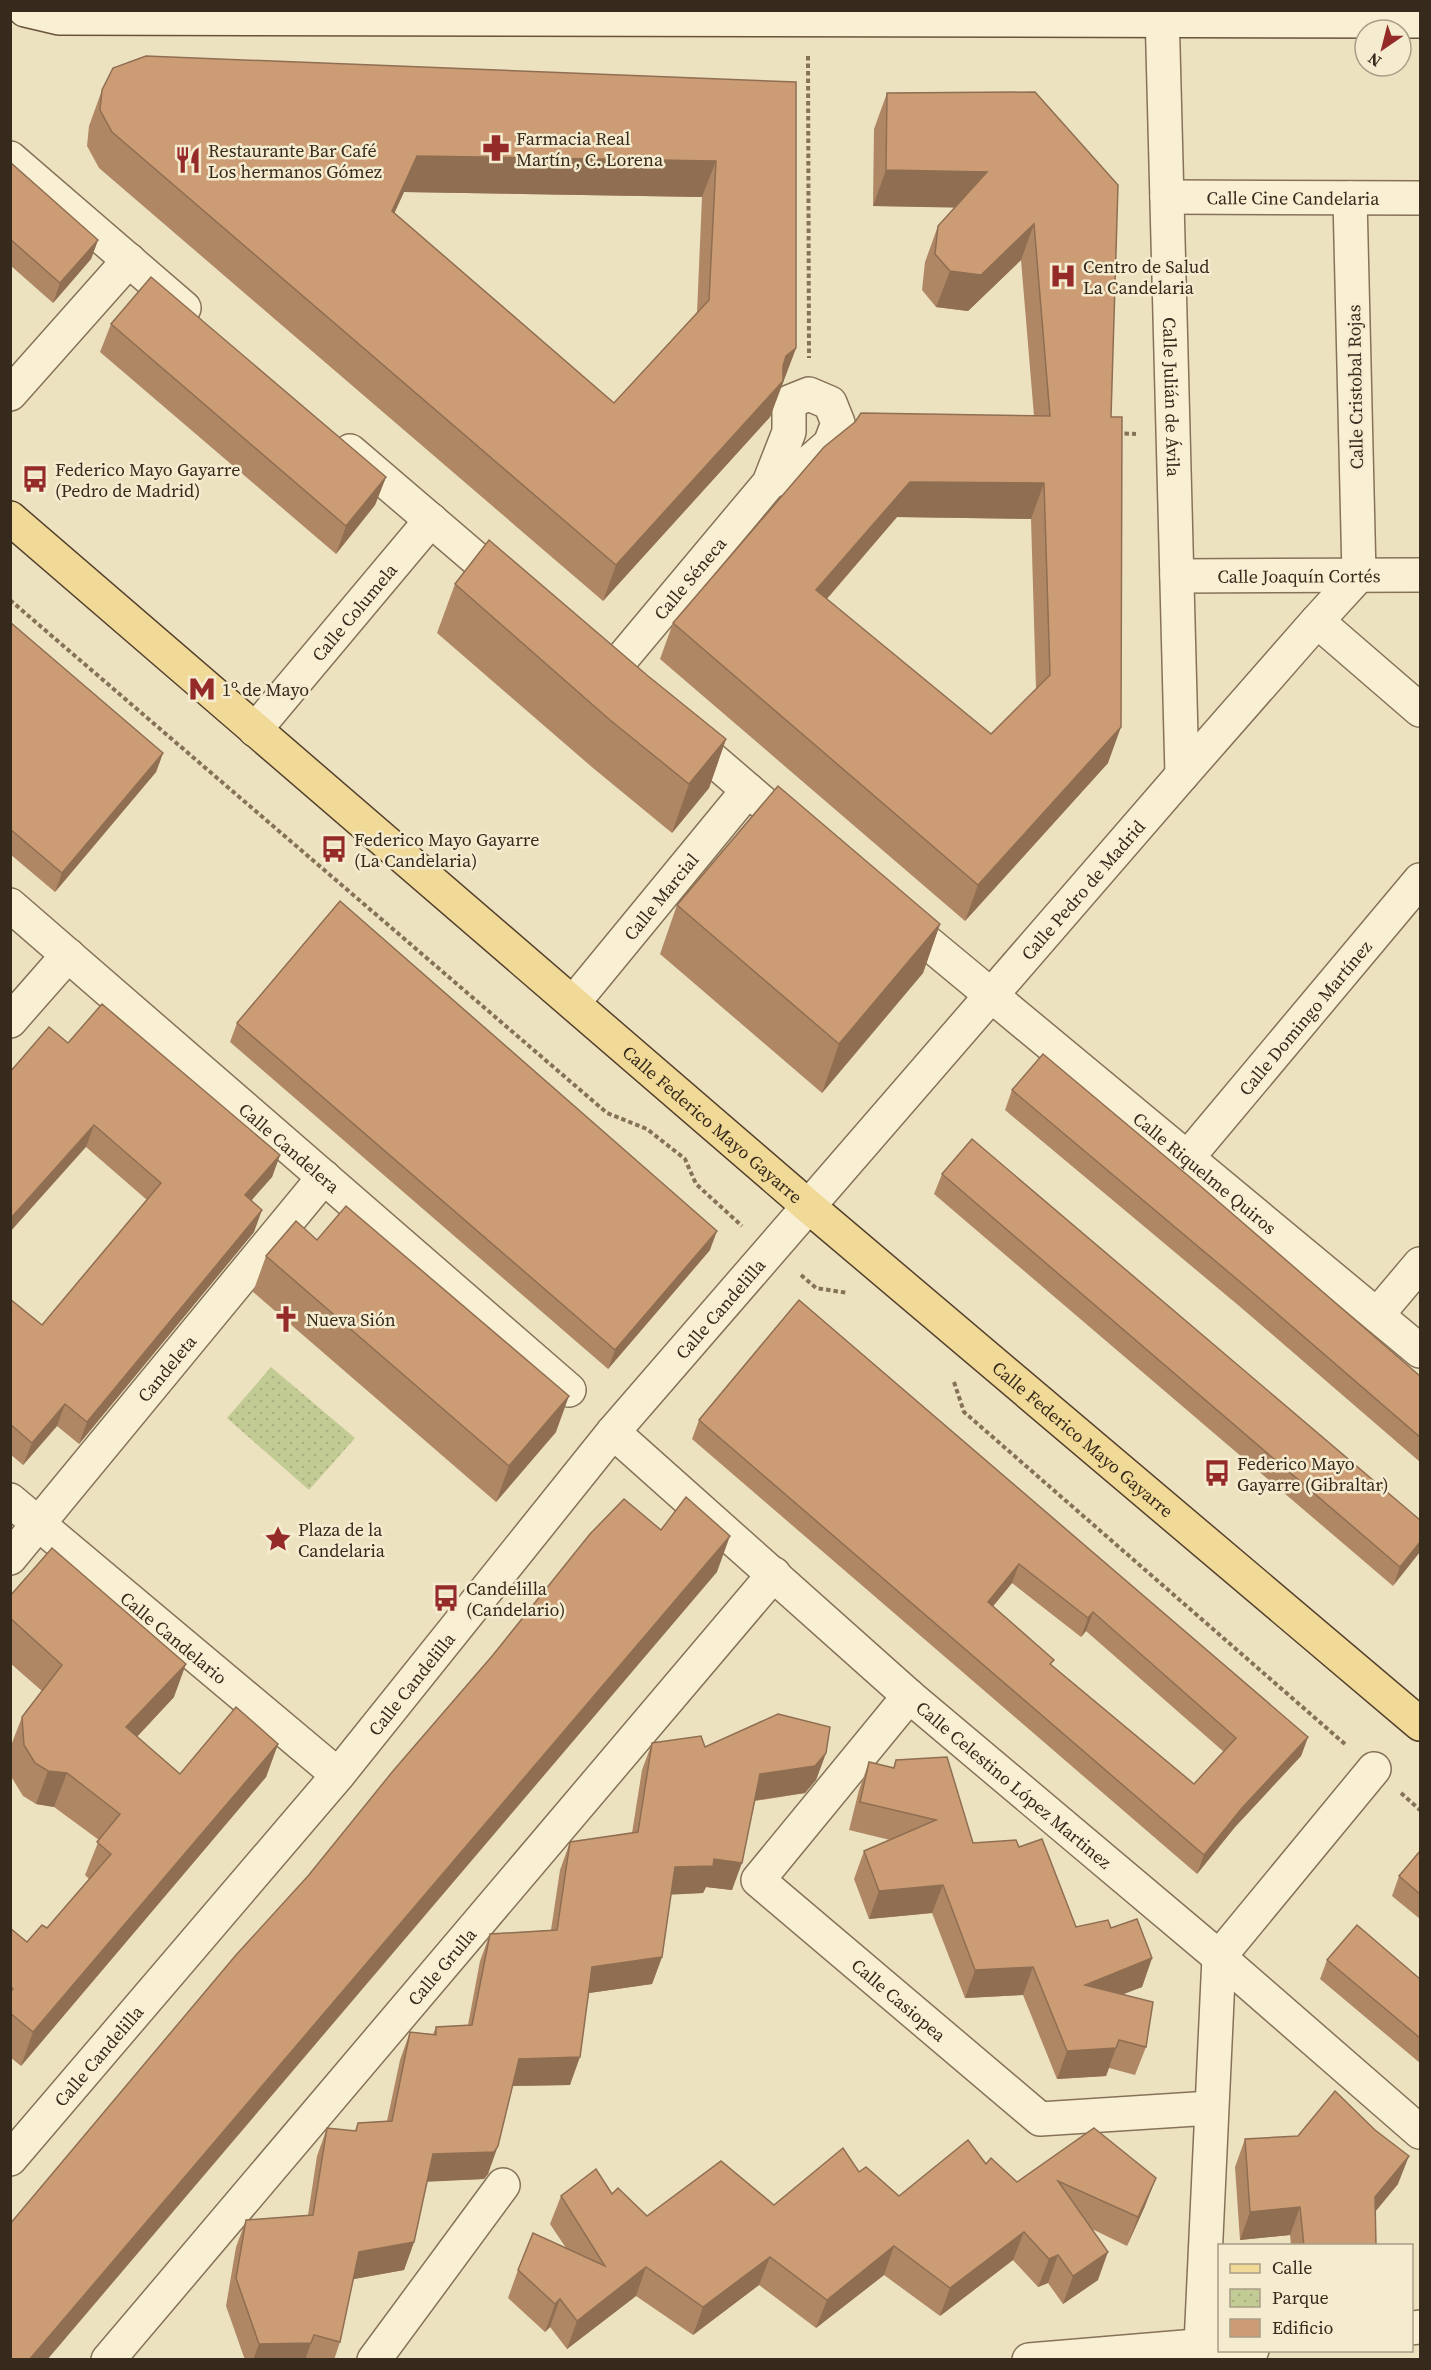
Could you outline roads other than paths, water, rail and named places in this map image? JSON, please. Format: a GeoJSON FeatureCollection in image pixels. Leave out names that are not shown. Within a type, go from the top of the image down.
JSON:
{"type":"FeatureCollection","features":[{"type":"Feature","properties":{"kind":"main road","name":"Calle Federico Mayo Gayarre"},"geometry":{"type":"LineString","coordinates":[[10,518],[808,1206],[1419,1720]]}},
{"type":"Feature","properties":{"kind":"street"},"geometry":{"type":"LineString","coordinates":[[25,10],[59,18],[808,19],[1162,15],[1420,21]]}},
{"type":"Feature","properties":{"kind":"street","name":"Calle Julián de Ávila"},"geometry":{"type":"LineString","coordinates":[[1162,15],[1182,775]]}},
{"type":"Feature","properties":{"kind":"street"},"geometry":{"type":"LineString","coordinates":[[10,158],[209,329]]}},
{"type":"Feature","properties":{"kind":"street","name":"Calle Cine Candelaria"},"geometry":{"type":"LineString","coordinates":[[1167,197],[1420,198]]}},
{"type":"Feature","properties":{"kind":"street","name":"Calle Cristobal Rojas"},"geometry":{"type":"LineString","coordinates":[[1350,198],[1359,575]]}},
{"type":"Feature","properties":{"kind":"street"},"geometry":{"type":"LineString","coordinates":[[10,394],[129,260]]}},
{"type":"Feature","properties":{"kind":"street","name":"Calle Séneca"},"geometry":{"type":"LineString","coordinates":[[636,695],[601,665],[769,483],[789,432],[789,402],[809,394],[830,403],[838,423],[830,444],[806,465],[769,483]]}},
{"type":"Feature","properties":{"kind":"street"},"geometry":{"type":"LineString","coordinates":[[324,428],[529,604]]}},
{"type":"Feature","properties":{"kind":"street","name":"Calle Columela"},"geometry":{"type":"LineString","coordinates":[[255,730],[431,520]]}},
{"type":"Feature","properties":{"kind":"street","name":"Calle Pedro de Madrid"},"geometry":{"type":"LineString","coordinates":[[808,1206],[1359,575]]}},
{"type":"Feature","properties":{"kind":"street","name":"Calle Joaquín Cortés"},"geometry":{"type":"LineString","coordinates":[[1177,576],[1420,575]]}},
{"type":"Feature","properties":{"kind":"street"},"geometry":{"type":"LineString","coordinates":[[1317,621],[1420,710]]}},
{"type":"Feature","properties":{"kind":"street"},"geometry":{"type":"LineString","coordinates":[[662,717],[820,851]]}},
{"type":"Feature","properties":{"kind":"street","name":"Calle Marcial"},"geometry":{"type":"LineString","coordinates":[[573,1003],[748,790]]}},
{"type":"Feature","properties":{"kind":"street","name":"Calle Domingo Martínez"},"geometry":{"type":"LineString","coordinates":[[1188,1157],[1420,880]]}},
{"type":"Feature","properties":{"kind":"street","name":"Calle Riquelme Quiros"},"geometry":{"type":"LineString","coordinates":[[874,897],[990,996],[1188,1157],[1420,1351]]}},
{"type":"Feature","properties":{"kind":"street","name":"Calle Candelera"},"geometry":{"type":"LineString","coordinates":[[10,905],[569,1390]]}},
{"type":"Feature","properties":{"kind":"street"},"geometry":{"type":"LineString","coordinates":[[10,1021],[68,955]]}},
{"type":"Feature","properties":{"kind":"street","name":"Candeleta"},"geometry":{"type":"LineString","coordinates":[[10,1558],[324,1177]]}},
{"type":"Feature","properties":{"kind":"street","name":"Calle Candelilla"},"geometry":{"type":"LineString","coordinates":[[10,2159],[338,1775],[614,1432],[808,1206]]}},
{"type":"Feature","properties":{"kind":"street"},"geometry":{"type":"LineString","coordinates":[[1377,1315],[1420,1263]]}},
{"type":"Feature","properties":{"kind":"street","name":"Calle Celestino López Martinez"},"geometry":{"type":"LineString","coordinates":[[614,1432],[909,1696],[1219,1957],[1420,2132]]}},
{"type":"Feature","properties":{"kind":"street","name":"Calle Candelario"},"geometry":{"type":"LineString","coordinates":[[10,1500],[338,1775]]}},
{"type":"Feature","properties":{"kind":"street","name":"Calle Grulla"},"geometry":{"type":"LineString","coordinates":[[108,2360],[774,1574]]}},
{"type":"Feature","properties":{"kind":"street","name":"Calle Casiopea"},"geometry":{"type":"LineString","coordinates":[[909,1696],[758,1880],[1040,2119],[1211,2108]]}},
{"type":"Feature","properties":{"kind":"street"},"geometry":{"type":"LineString","coordinates":[[1029,2360],[1210,2345],[1211,2108],[1219,1957],[1374,1768]]}},
{"type":"Feature","properties":{"kind":"street"},"geometry":{"type":"LineString","coordinates":[[374,2360],[503,2185]]}},
{"type":"Feature","properties":{"kind":"place","name":"Farmacia Real Martín , C. Lorena"},"geometry":{"type":"Point","coordinates":[496,148]}},
{"type":"Feature","properties":{"kind":"place","name":"Restaurante Bar Café Los hermanos Gómez"},"geometry":{"type":"Point","coordinates":[188,160]}},
{"type":"Feature","properties":{"kind":"place","name":"Centro de Salud La Candelaria"},"geometry":{"type":"Point","coordinates":[1063,276]}},
{"type":"Feature","properties":{"kind":"place","name":"Federico Mayo Gayarre (Pedro de Madrid)"},"geometry":{"type":"Point","coordinates":[35,479]}},
{"type":"Feature","properties":{"kind":"place","name":"1º de Mayo"},"geometry":{"type":"Point","coordinates":[202,689]}},
{"type":"Feature","properties":{"kind":"place","name":"Federico Mayo Gayarre (La Candelaria)"},"geometry":{"type":"Point","coordinates":[334,849]}},
{"type":"Feature","properties":{"kind":"place","name":"Nueva Sión"},"geometry":{"type":"Point","coordinates":[286,1319]}},
{"type":"Feature","properties":{"kind":"place","name":"Federico Mayo Gayarre (Gibraltar)"},"geometry":{"type":"Point","coordinates":[1217,1473]}},
{"type":"Feature","properties":{"kind":"place","name":"Plaza de la Candelaria"},"geometry":{"type":"Point","coordinates":[278,1539]}},
{"type":"Feature","properties":{"kind":"place","name":"Candelilla (Candelario)"},"geometry":{"type":"Point","coordinates":[446,1598]}}]}
